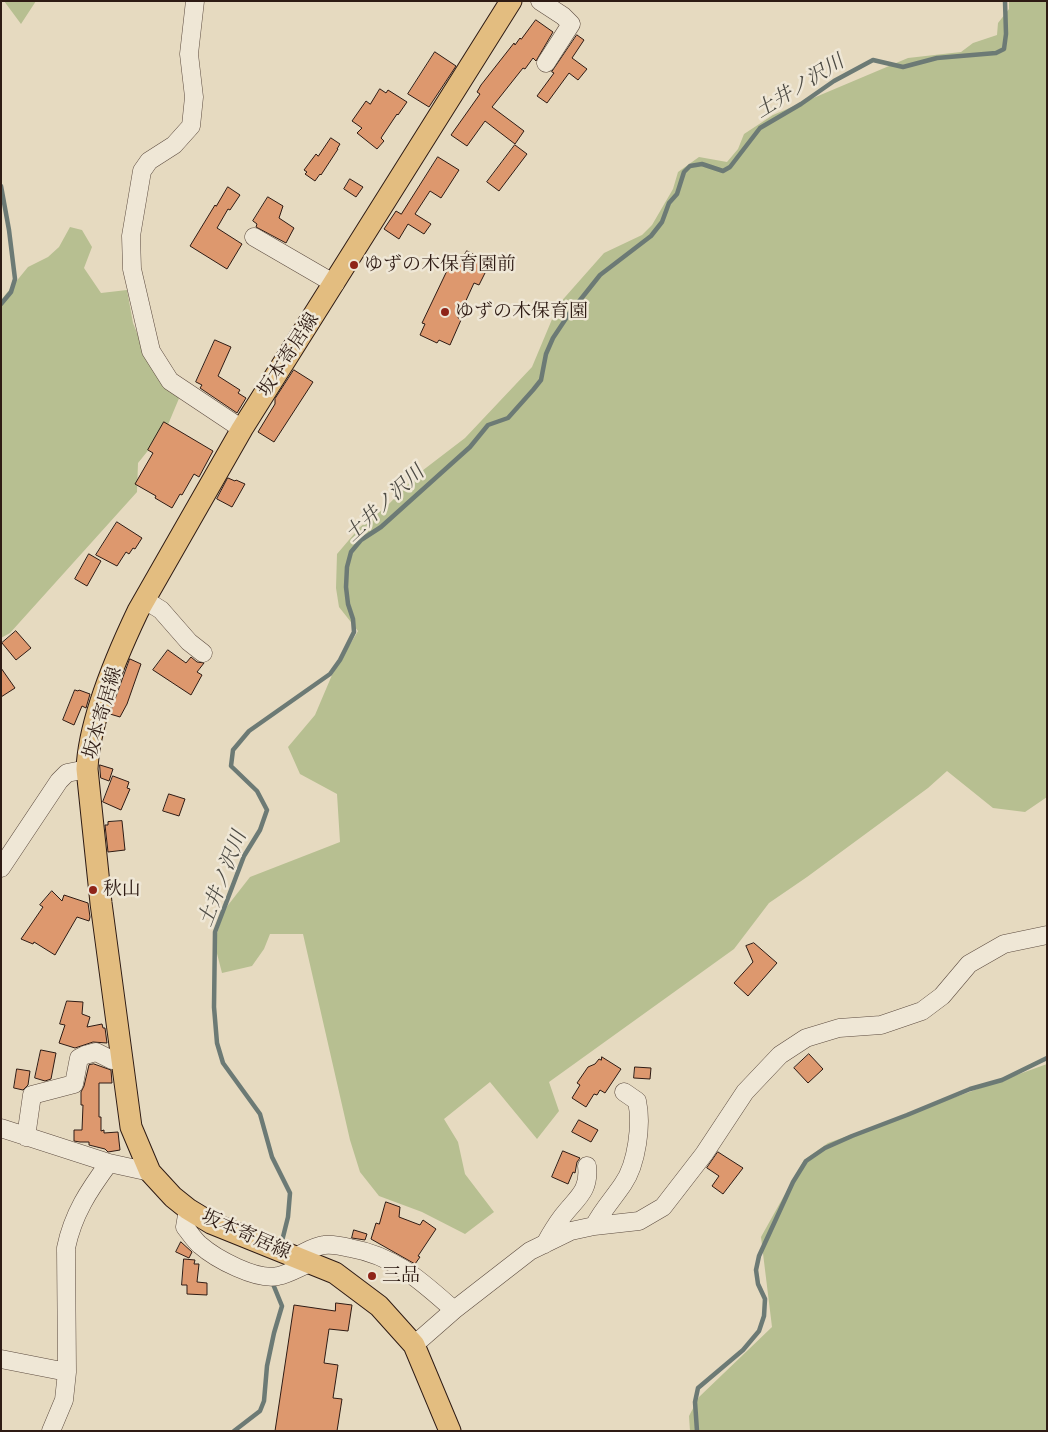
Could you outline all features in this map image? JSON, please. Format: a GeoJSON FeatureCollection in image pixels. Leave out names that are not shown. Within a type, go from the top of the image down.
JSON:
{"type":"FeatureCollection","features":[{"type":"Feature","properties":{"kind":"main road","name":"坂本寄居線"},"geometry":{"type":"LineString","coordinates":[[450,1431],[414,1345],[379,1306],[335,1273],[211,1223],[173,1197],[150,1172],[131,1128],[101,903],[87,770],[90,747],[103,700],[131,627],[145,600],[242,429],[335,284],[511,1]]}},
{"type":"Feature","properties":{"kind":"street"},"geometry":{"type":"LineString","coordinates":[[195,1],[189,54],[194,97],[191,126],[174,145],[149,161],[142,172],[131,236],[132,269],[151,351],[170,381],[242,429]]}},
{"type":"Feature","properties":{"kind":"street"},"geometry":{"type":"LineString","coordinates":[[540,1],[564,16],[571,24],[546,63]]}},
{"type":"Feature","properties":{"kind":"street"},"geometry":{"type":"LineString","coordinates":[[254,237],[335,284]]}},
{"type":"Feature","properties":{"kind":"street"},"geometry":{"type":"LineString","coordinates":[[145,600],[161,610],[189,642],[203,653]]}},
{"type":"Feature","properties":{"kind":"street"},"geometry":{"type":"LineString","coordinates":[[1,868],[59,781],[67,773],[87,770]]}},
{"type":"Feature","properties":{"kind":"street"},"geometry":{"type":"LineString","coordinates":[[414,1345],[454,1310],[530,1251],[571,1232],[594,1226],[639,1221],[663,1207],[704,1154],[745,1092],[780,1055],[806,1038],[839,1028],[881,1025],[922,1011],[942,996],[970,964],[1004,944],[1047,935]]}},
{"type":"Feature","properties":{"kind":"street"},"geometry":{"type":"LineString","coordinates":[[122,1060],[112,1060],[96,1052],[80,1058],[74,1084],[32,1095],[10,1134],[109,1163],[150,1172]]}},
{"type":"Feature","properties":{"kind":"street"},"geometry":{"type":"LineString","coordinates":[[594,1226],[603,1209],[629,1172],[638,1138],[640,1111],[638,1101],[624,1092]]}},
{"type":"Feature","properties":{"kind":"street"},"geometry":{"type":"LineString","coordinates":[[51,1431],[64,1400],[67,1372],[66,1248],[70,1228],[88,1191],[109,1163]]}},
{"type":"Feature","properties":{"kind":"street"},"geometry":{"type":"LineString","coordinates":[[545,1244],[562,1216],[584,1191],[588,1175],[587,1166]]}},
{"type":"Feature","properties":{"kind":"street"},"geometry":{"type":"LineString","coordinates":[[188,1209],[185,1227],[199,1244],[213,1255],[231,1264],[264,1276],[277,1277],[303,1260],[310,1249],[324,1245],[345,1246],[369,1251],[390,1260],[418,1278],[454,1310]]}},
{"type":"Feature","properties":{"kind":"street"},"geometry":{"type":"LineString","coordinates":[[1,1359],[67,1372]]}},
{"type":"Feature","properties":{"kind":"green space"},"geometry":{"type":"Polygon","coordinates":[[[4,1],[36,1],[21,24],[4,1]]]}},
{"type":"Feature","properties":{"kind":"green space"},"geometry":{"type":"Polygon","coordinates":[[[1009,1],[1047,1],[1047,797],[1025,812],[993,808],[947,771],[928,788],[769,903],[734,949],[549,1082],[559,1111],[537,1139],[490,1082],[444,1119],[458,1142],[465,1174],[494,1212],[465,1234],[422,1212],[379,1196],[360,1172],[350,1140],[303,934],[270,934],[264,949],[252,966],[222,973],[214,942],[225,909],[250,877],[340,842],[337,794],[300,774],[288,747],[315,715],[332,675],[358,631],[339,607],[336,588],[337,554],[360,527],[386,507],[418,474],[465,438],[532,367],[558,305],[604,253],[642,235],[652,225],[673,189],[678,172],[699,157],[727,162],[738,149],[744,134],[773,115],[908,58],[961,52],[973,43],[997,35],[998,23],[1009,9],[1009,1]]]}},
{"type":"Feature","properties":{"kind":"green space"},"geometry":{"type":"Polygon","coordinates":[[[70,227],[82,230],[92,247],[84,268],[101,293],[127,290],[133,323],[145,353],[180,396],[167,427],[138,463],[137,492],[10,633],[1,638],[1,300],[28,267],[48,257],[59,247],[70,227]]]}},
{"type":"Feature","properties":{"kind":"green space"},"geometry":{"type":"Polygon","coordinates":[[[1047,1064],[1047,1431],[690,1431],[689,1416],[699,1397],[772,1327],[761,1237],[804,1160],[828,1143],[1047,1064]]]}},
{"type":"Feature","properties":{"kind":"building"},"geometry":{"type":"Polygon","coordinates":[[[536,20],[553,32],[536,61],[533,58],[525,69],[523,68],[492,107],[524,131],[515,144],[485,121],[467,146],[451,135],[480,94],[477,92],[481,85],[514,43],[515,45],[521,39],[536,20]]]}},
{"type":"Feature","properties":{"kind":"building"},"geometry":{"type":"Polygon","coordinates":[[[577,35],[584,40],[572,58],[587,69],[578,80],[569,73],[547,103],[537,96],[554,73],[552,72],[577,35]]]}},
{"type":"Feature","properties":{"kind":"building"},"geometry":{"type":"Polygon","coordinates":[[[435,52],[456,66],[429,107],[408,94],[435,52]]]}},
{"type":"Feature","properties":{"kind":"building"},"geometry":{"type":"Polygon","coordinates":[[[380,89],[386,93],[388,90],[407,102],[381,138],[384,141],[377,149],[357,133],[362,128],[352,121],[366,101],[370,104],[380,89]]]}},
{"type":"Feature","properties":{"kind":"building"},"geometry":{"type":"Polygon","coordinates":[[[331,138],[340,144],[321,175],[315,181],[305,174],[307,172],[304,170],[316,154],[318,156],[331,138]]]}},
{"type":"Feature","properties":{"kind":"building"},"geometry":{"type":"Polygon","coordinates":[[[515,145],[527,154],[499,191],[487,182],[515,145]]]}},
{"type":"Feature","properties":{"kind":"building"},"geometry":{"type":"Polygon","coordinates":[[[438,157],[459,170],[441,198],[430,191],[415,214],[431,224],[424,234],[408,224],[399,239],[384,229],[396,211],[401,214],[438,157]]]}},
{"type":"Feature","properties":{"kind":"building"},"geometry":{"type":"Polygon","coordinates":[[[350,179],[363,187],[356,197],[344,189],[350,179]]]}},
{"type":"Feature","properties":{"kind":"building"},"geometry":{"type":"Polygon","coordinates":[[[228,187],[240,195],[230,210],[228,209],[217,228],[242,244],[227,269],[190,246],[228,187]]]}},
{"type":"Feature","properties":{"kind":"building"},"geometry":{"type":"Polygon","coordinates":[[[268,197],[283,206],[279,218],[294,228],[286,243],[256,227],[257,224],[253,221],[268,197]]]}},
{"type":"Feature","properties":{"kind":"building"},"geometry":{"type":"Polygon","coordinates":[[[467,251],[483,259],[482,262],[489,265],[479,285],[474,283],[458,318],[461,320],[450,345],[439,340],[437,343],[420,335],[425,324],[422,323],[454,256],[461,260],[467,251]]]}},
{"type":"Feature","properties":{"kind":"building"},"geometry":{"type":"Polygon","coordinates":[[[215,340],[231,347],[218,376],[240,390],[238,393],[246,398],[237,413],[200,388],[202,385],[196,382],[215,340]]]}},
{"type":"Feature","properties":{"kind":"building"},"geometry":{"type":"Polygon","coordinates":[[[294,370],[313,382],[274,442],[258,432],[275,404],[275,399],[294,370]]]}},
{"type":"Feature","properties":{"kind":"building"},"geometry":{"type":"Polygon","coordinates":[[[164,422],[213,451],[199,477],[194,474],[172,508],[135,484],[153,453],[148,450],[164,422]]]}},
{"type":"Feature","properties":{"kind":"building"},"geometry":{"type":"Polygon","coordinates":[[[228,478],[245,484],[232,507],[217,499],[228,478]]]}},
{"type":"Feature","properties":{"kind":"building"},"geometry":{"type":"Polygon","coordinates":[[[117,522],[142,538],[135,549],[133,548],[129,554],[126,552],[117,566],[96,555],[117,522]]]}},
{"type":"Feature","properties":{"kind":"building"},"geometry":{"type":"Polygon","coordinates":[[[89,554],[101,561],[87,586],[75,579],[89,554]]]}},
{"type":"Feature","properties":{"kind":"building"},"geometry":{"type":"Polygon","coordinates":[[[16,631],[31,648],[16,660],[2,643],[16,631]]]}},
{"type":"Feature","properties":{"kind":"building"},"geometry":{"type":"Polygon","coordinates":[[[168,650],[186,663],[191,657],[197,662],[204,663],[197,672],[202,675],[191,695],[153,670],[168,650]]]}},
{"type":"Feature","properties":{"kind":"building"},"geometry":{"type":"Polygon","coordinates":[[[130,659],[141,664],[127,704],[120,717],[110,714],[130,659]]]}},
{"type":"Feature","properties":{"kind":"building"},"geometry":{"type":"Polygon","coordinates":[[[1,668],[15,688],[1,697],[1,668]]]}},
{"type":"Feature","properties":{"kind":"building"},"geometry":{"type":"Polygon","coordinates":[[[75,690],[90,694],[86,708],[82,706],[74,725],[63,720],[75,690]]]}},
{"type":"Feature","properties":{"kind":"building"},"geometry":{"type":"Polygon","coordinates":[[[100,765],[113,769],[109,781],[101,778],[100,765]]]}},
{"type":"Feature","properties":{"kind":"building"},"geometry":{"type":"Polygon","coordinates":[[[113,776],[129,782],[127,788],[130,789],[121,810],[103,802],[113,776]]]}},
{"type":"Feature","properties":{"kind":"building"},"geometry":{"type":"Polygon","coordinates":[[[169,794],[185,799],[179,816],[163,811],[169,794]]]}},
{"type":"Feature","properties":{"kind":"building"},"geometry":{"type":"Polygon","coordinates":[[[122,821],[125,850],[108,852],[105,825],[108,825],[108,822],[122,821]]]}},
{"type":"Feature","properties":{"kind":"building"},"geometry":{"type":"Polygon","coordinates":[[[52,891],[62,901],[64,895],[88,903],[90,917],[89,921],[77,917],[55,955],[34,942],[33,944],[21,939],[43,907],[40,905],[52,891]]]}},
{"type":"Feature","properties":{"kind":"building"},"geometry":{"type":"Polygon","coordinates":[[[754,943],[777,963],[748,996],[734,983],[753,962],[746,946],[754,943]]]}},
{"type":"Feature","properties":{"kind":"building"},"geometry":{"type":"Polygon","coordinates":[[[67,1001],[83,1002],[82,1014],[90,1017],[87,1027],[102,1024],[103,1028],[105,1028],[107,1043],[93,1042],[75,1048],[59,1043],[65,1025],[60,1024],[67,1001]]]}},
{"type":"Feature","properties":{"kind":"building"},"geometry":{"type":"Polygon","coordinates":[[[41,1050],[56,1053],[51,1079],[45,1081],[35,1078],[41,1050]]]}},
{"type":"Feature","properties":{"kind":"building"},"geometry":{"type":"Polygon","coordinates":[[[809,1054],[823,1069],[808,1083],[794,1068],[809,1054]]]}},
{"type":"Feature","properties":{"kind":"building"},"geometry":{"type":"Polygon","coordinates":[[[602,1057],[621,1069],[605,1093],[600,1090],[597,1095],[594,1094],[586,1107],[572,1098],[580,1085],[577,1083],[588,1067],[595,1064],[599,1059],[601,1060],[602,1057]]]}},
{"type":"Feature","properties":{"kind":"building"},"geometry":{"type":"Polygon","coordinates":[[[94,1064],[111,1070],[112,1083],[99,1083],[99,1117],[101,1117],[101,1131],[104,1130],[104,1133],[118,1132],[120,1150],[108,1152],[105,1149],[89,1145],[89,1142],[74,1141],[74,1130],[82,1130],[83,1105],[81,1105],[81,1092],[89,1065],[94,1064]]]}},
{"type":"Feature","properties":{"kind":"building"},"geometry":{"type":"Polygon","coordinates":[[[635,1067],[651,1068],[650,1079],[634,1078],[635,1067]]]}},
{"type":"Feature","properties":{"kind":"building"},"geometry":{"type":"Polygon","coordinates":[[[17,1069],[30,1071],[28,1085],[23,1090],[14,1088],[17,1069]]]}},
{"type":"Feature","properties":{"kind":"building"},"geometry":{"type":"Polygon","coordinates":[[[579,1120],[598,1130],[591,1142],[572,1132],[579,1120]]]}},
{"type":"Feature","properties":{"kind":"building"},"geometry":{"type":"Polygon","coordinates":[[[563,1151],[580,1158],[577,1162],[575,1173],[573,1172],[568,1184],[552,1177],[563,1151]]]}},
{"type":"Feature","properties":{"kind":"building"},"geometry":{"type":"Polygon","coordinates":[[[718,1152],[743,1168],[723,1194],[712,1186],[719,1176],[707,1168],[718,1152]]]}},
{"type":"Feature","properties":{"kind":"building"},"geometry":{"type":"Polygon","coordinates":[[[386,1202],[400,1207],[399,1217],[420,1225],[423,1220],[436,1229],[418,1256],[420,1257],[415,1264],[371,1239],[376,1223],[379,1224],[386,1202]]]}},
{"type":"Feature","properties":{"kind":"building"},"geometry":{"type":"Polygon","coordinates":[[[354,1230],[367,1234],[365,1240],[352,1238],[354,1230]]]}},
{"type":"Feature","properties":{"kind":"building"},"geometry":{"type":"Polygon","coordinates":[[[181,1242],[192,1252],[189,1258],[176,1252],[181,1242]]]}},
{"type":"Feature","properties":{"kind":"building"},"geometry":{"type":"Polygon","coordinates":[[[184,1259],[195,1260],[194,1264],[199,1264],[197,1282],[207,1283],[207,1295],[187,1294],[187,1285],[182,1285],[184,1259]]]}},
{"type":"Feature","properties":{"kind":"building"},"geometry":{"type":"Polygon","coordinates":[[[336,1303],[352,1305],[348,1331],[329,1329],[324,1363],[338,1365],[333,1398],[342,1399],[337,1431],[275,1431],[294,1305],[335,1311],[336,1303]]]}},
{"type":"Feature","properties":{"kind":"waterway","name":"土井ノ沢川"},"geometry":{"type":"LineString","coordinates":[[281,1245],[288,1217],[290,1193],[272,1157],[260,1114],[223,1063],[217,1043],[214,1007],[215,932],[244,856],[260,830],[267,810],[257,791],[231,766],[233,750],[249,731],[330,674],[340,660],[354,632],[346,587],[347,567],[351,552],[361,540],[381,527],[470,447],[488,425],[508,418],[533,390],[541,380],[546,354],[553,338],[569,314],[600,275],[651,236],[662,222],[669,203],[677,194],[684,172],[690,166],[702,164],[723,171],[730,167],[760,128],[801,104],[834,81],[873,60],[903,67],[937,58],[996,53],[1004,49],[1006,34],[1005,1]]}},
{"type":"Feature","properties":{"kind":"waterway"},"geometry":{"type":"LineString","coordinates":[[1,186],[15,279],[11,292],[1,304]]}},
{"type":"Feature","properties":{"kind":"waterway"},"geometry":{"type":"LineString","coordinates":[[697,1431],[695,1402],[698,1388],[743,1350],[759,1331],[764,1316],[765,1299],[758,1284],[756,1270],[759,1256],[793,1182],[806,1161],[825,1148],[852,1136],[970,1089],[1002,1080],[1047,1058]]}},
{"type":"Feature","properties":{"kind":"waterway","name":"土井ノ沢川"},"geometry":{"type":"LineString","coordinates":[[234,1431],[260,1411],[264,1401],[267,1366],[282,1306],[273,1284],[274,1280]]}},
{"type":"Feature","properties":{"kind":"place","name":"ゆずの木保育園前"},"geometry":{"type":"Point","coordinates":[354,265]}},
{"type":"Feature","properties":{"kind":"place","name":"ゆずの木保育園"},"geometry":{"type":"Point","coordinates":[445,312]}},
{"type":"Feature","properties":{"kind":"place","name":"秋山"},"geometry":{"type":"Point","coordinates":[93,890]}},
{"type":"Feature","properties":{"kind":"place","name":"三品"},"geometry":{"type":"Point","coordinates":[372,1276]}}]}
